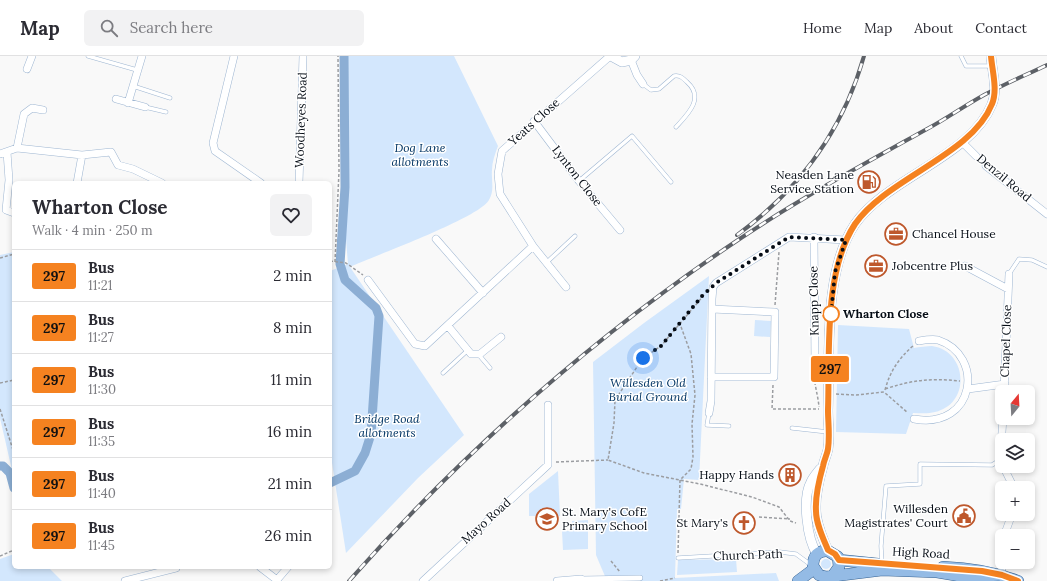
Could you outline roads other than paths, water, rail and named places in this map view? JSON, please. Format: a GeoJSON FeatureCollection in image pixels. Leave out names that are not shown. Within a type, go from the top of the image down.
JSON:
{"type":"FeatureCollection","features":[{"type":"Feature","properties":{"kind":"main road"},"geometry":{"type":"LineString","coordinates":[[610,56],[622,62],[633,58]]}},
{"type":"Feature","properties":{"kind":"main road"},"geometry":{"type":"LineString","coordinates":[[828,550],[817,554],[813,560],[814,568],[819,575],[827,577],[838,570],[839,560],[835,554],[828,550],[818,526],[816,498],[822,466],[828,449],[829,337],[835,272],[846,240],[856,223],[869,208],[897,185],[962,142],[983,119],[993,103],[994,86],[991,56]]}},
{"type":"Feature","properties":{"kind":"main road"},"geometry":{"type":"LineString","coordinates":[[817,554],[813,548],[808,524],[807,502],[810,482],[822,466]]}},
{"type":"Feature","properties":{"kind":"main road","name":"High Road"},"geometry":{"type":"LineString","coordinates":[[839,560],[882,567],[966,577],[1002,575],[1018,581]]}},
{"type":"Feature","properties":{"kind":"main road","name":"High Road"},"geometry":{"type":"LineString","coordinates":[[827,577],[882,567]]}},
{"type":"Feature","properties":{"kind":"main road"},"geometry":{"type":"LineString","coordinates":[[798,581],[814,568]]}},
{"type":"Feature","properties":{"kind":"street"},"geometry":{"type":"LineString","coordinates":[[27,69],[32,56]]}},
{"type":"Feature","properties":{"kind":"street"},"geometry":{"type":"LineString","coordinates":[[128,103],[142,56]]}},
{"type":"Feature","properties":{"kind":"street"},"geometry":{"type":"LineString","coordinates":[[234,56],[214,143],[216,151],[258,181]]}},
{"type":"Feature","properties":{"kind":"street","name":"Woodheyes Road"},"geometry":{"type":"LineString","coordinates":[[299,181],[302,56]]}},
{"type":"Feature","properties":{"kind":"street","name":"Yeats Close"},"geometry":{"type":"LineString","coordinates":[[566,287],[533,246],[500,194],[498,174],[502,150],[610,56]]}},
{"type":"Feature","properties":{"kind":"street"},"geometry":{"type":"LineString","coordinates":[[633,58],[637,75],[643,84]]}},
{"type":"Feature","properties":{"kind":"street"},"geometry":{"type":"LineString","coordinates":[[116,99],[145,107]]}},
{"type":"Feature","properties":{"kind":"street"},"geometry":{"type":"LineString","coordinates":[[17,148],[24,114],[32,108],[43,110]]}},
{"type":"Feature","properties":{"kind":"street","name":"Lynton Close"},"geometry":{"type":"LineString","coordinates":[[534,121],[579,181],[620,230]]}},
{"type":"Feature","properties":{"kind":"street","name":"Denzil Road"},"geometry":{"type":"LineString","coordinates":[[962,142],[976,156]]}},
{"type":"Feature","properties":{"kind":"street"},"geometry":{"type":"LineString","coordinates":[[12,212],[6,210],[9,180],[4,153],[17,148],[82,155],[114,150],[118,166],[133,169],[158,181]]}},
{"type":"Feature","properties":{"kind":"street"},"geometry":{"type":"LineString","coordinates":[[77,181],[82,155]]}},
{"type":"Feature","properties":{"kind":"street","name":"Denzil Road"},"geometry":{"type":"LineString","coordinates":[[986,166],[1047,214]]}},
{"type":"Feature","properties":{"kind":"street"},"geometry":{"type":"LineString","coordinates":[[709,413],[713,287],[722,279],[789,237],[814,237],[846,240]]}},
{"type":"Feature","properties":{"kind":"street","name":"Knapp Close"},"geometry":{"type":"LineString","coordinates":[[814,237],[815,364]]}},
{"type":"Feature","properties":{"kind":"street"},"geometry":{"type":"LineString","coordinates":[[436,239],[483,293]]}},
{"type":"Feature","properties":{"kind":"street"},"geometry":{"type":"LineString","coordinates":[[368,280],[415,344],[425,346],[533,246]]}},
{"type":"Feature","properties":{"kind":"street","name":"Chapel Close"},"geometry":{"type":"LineString","coordinates":[[965,266],[1008,289]]}},
{"type":"Feature","properties":{"kind":"street","name":"Chapel Close"},"geometry":{"type":"LineString","coordinates":[[1005,384],[1009,274]]}},
{"type":"Feature","properties":{"kind":"street"},"geometry":{"type":"LineString","coordinates":[[711,377],[774,377],[775,312],[712,309]]}},
{"type":"Feature","properties":{"kind":"street"},"geometry":{"type":"LineString","coordinates":[[448,326],[471,354],[478,354],[501,337]]}},
{"type":"Feature","properties":{"kind":"street"},"geometry":{"type":"LineString","coordinates":[[914,419],[932,420],[947,416],[957,409],[964,399],[968,385],[966,367],[954,349],[936,340],[920,341]]}},
{"type":"Feature","properties":{"kind":"street"},"geometry":{"type":"LineString","coordinates":[[968,385],[1005,384]]}},
{"type":"Feature","properties":{"kind":"street","name":"Mayo Road"},"geometry":{"type":"LineString","coordinates":[[423,581],[548,464],[548,405]]}},
{"type":"Feature","properties":{"kind":"street"},"geometry":{"type":"LineString","coordinates":[[125,581],[172,569]]}},
{"type":"Feature","properties":{"kind":"street"},"geometry":{"type":"LineString","coordinates":[[262,569],[276,581],[286,569]]}},
{"type":"Feature","properties":{"kind":"street"},"geometry":{"type":"LineString","coordinates":[[1002,569],[1002,575]]}},
{"type":"Feature","properties":{"kind":"street"},"geometry":{"type":"LineString","coordinates":[[557,581],[640,578]]}},
{"type":"Feature","properties":{"kind":"lane"},"geometry":{"type":"LineString","coordinates":[[88,56],[138,70]]}},
{"type":"Feature","properties":{"kind":"lane"},"geometry":{"type":"LineString","coordinates":[[961,56],[966,66],[992,66]]}},
{"type":"Feature","properties":{"kind":"lane"},"geometry":{"type":"LineString","coordinates":[[643,84],[651,90],[659,89],[674,76],[677,76],[689,83],[693,90],[695,101],[692,108],[676,127]]}},
{"type":"Feature","properties":{"kind":"lane"},"geometry":{"type":"LineString","coordinates":[[134,86],[170,98]]}},
{"type":"Feature","properties":{"kind":"lane"},"geometry":{"type":"LineString","coordinates":[[145,107],[166,112]]}},
{"type":"Feature","properties":{"kind":"lane"},"geometry":{"type":"LineString","coordinates":[[579,181],[632,136],[671,182]]}},
{"type":"Feature","properties":{"kind":"lane","name":"Denzil Road"},"geometry":{"type":"LineString","coordinates":[[976,156],[986,166]]}},
{"type":"Feature","properties":{"kind":"lane"},"geometry":{"type":"LineString","coordinates":[[546,263],[575,236]]}},
{"type":"Feature","properties":{"kind":"lane"},"geometry":{"type":"LineString","coordinates":[[1009,274],[1019,259],[1032,260],[1047,267]]}},
{"type":"Feature","properties":{"kind":"lane"},"geometry":{"type":"LineString","coordinates":[[443,373],[468,350]]}},
{"type":"Feature","properties":{"kind":"lane"},"geometry":{"type":"LineString","coordinates":[[478,354],[490,368]]}},
{"type":"Feature","properties":{"kind":"lane"},"geometry":{"type":"LineString","coordinates":[[709,413],[707,425],[729,426]]}},
{"type":"Feature","properties":{"kind":"lane"},"geometry":{"type":"LineString","coordinates":[[792,428],[828,432]]}},
{"type":"Feature","properties":{"kind":"lane"},"geometry":{"type":"LineString","coordinates":[[882,567],[881,546],[886,486],[920,484],[920,464],[992,465],[995,463]]}},
{"type":"Feature","properties":{"kind":"lane","name":"Church Path"},"geometry":{"type":"LineString","coordinates":[[678,558],[780,552],[796,554],[814,568]]}},
{"type":"Feature","properties":{"kind":"waterway"},"geometry":{"type":"LineString","coordinates":[[332,482],[355,471],[365,453],[371,434],[379,316],[376,308],[345,280],[340,264],[345,187],[344,56]]}},
{"type":"Feature","properties":{"kind":"waterway"},"geometry":{"type":"LineString","coordinates":[[0,466],[3,466],[10,473],[12,480]]}},
{"type":"Feature","properties":{"kind":"railway"},"geometry":{"type":"LineString","coordinates":[[737,235],[780,198],[799,178],[816,156],[844,109],[864,56]]}},
{"type":"Feature","properties":{"kind":"railway"},"geometry":{"type":"LineString","coordinates":[[349,581],[393,533],[486,441],[584,354],[635,314],[741,238],[810,195],[984,95],[1047,65]]}},
{"type":"Feature","properties":{"kind":"place","name":"Neasden Lane Service Station"},"geometry":{"type":"Point","coordinates":[869,182]}},
{"type":"Feature","properties":{"kind":"place","name":"Chancel House"},"geometry":{"type":"Point","coordinates":[896,234]}},
{"type":"Feature","properties":{"kind":"place","name":"Jobcentre Plus"},"geometry":{"type":"Point","coordinates":[876,266]}},
{"type":"Feature","properties":{"kind":"place","name":"Wharton Close"},"geometry":{"type":"Point","coordinates":[831,314]}},
{"type":"Feature","properties":{"kind":"place","name":"Happy Hands"},"geometry":{"type":"Point","coordinates":[790,475]}},
{"type":"Feature","properties":{"kind":"place","name":"Willesden Magistrates' Court"},"geometry":{"type":"Point","coordinates":[964,516]}},
{"type":"Feature","properties":{"kind":"place","name":"St. Mary's CofE Primary School"},"geometry":{"type":"Point","coordinates":[547,519]}},
{"type":"Feature","properties":{"kind":"place","name":"St Mary's"},"geometry":{"type":"Point","coordinates":[744,523]}},
{"type":"Feature","properties":{"kind":"park label","name":"Dog Lane allotments"},"geometry":{"type":"Point","coordinates":[420,155]}},
{"type":"Feature","properties":{"kind":"park label","name":"Willesden Old Burial Ground"},"geometry":{"type":"Point","coordinates":[648,390]}},
{"type":"Feature","properties":{"kind":"park label","name":"Bridge Road allotments"},"geometry":{"type":"Point","coordinates":[387,426]}}]}
